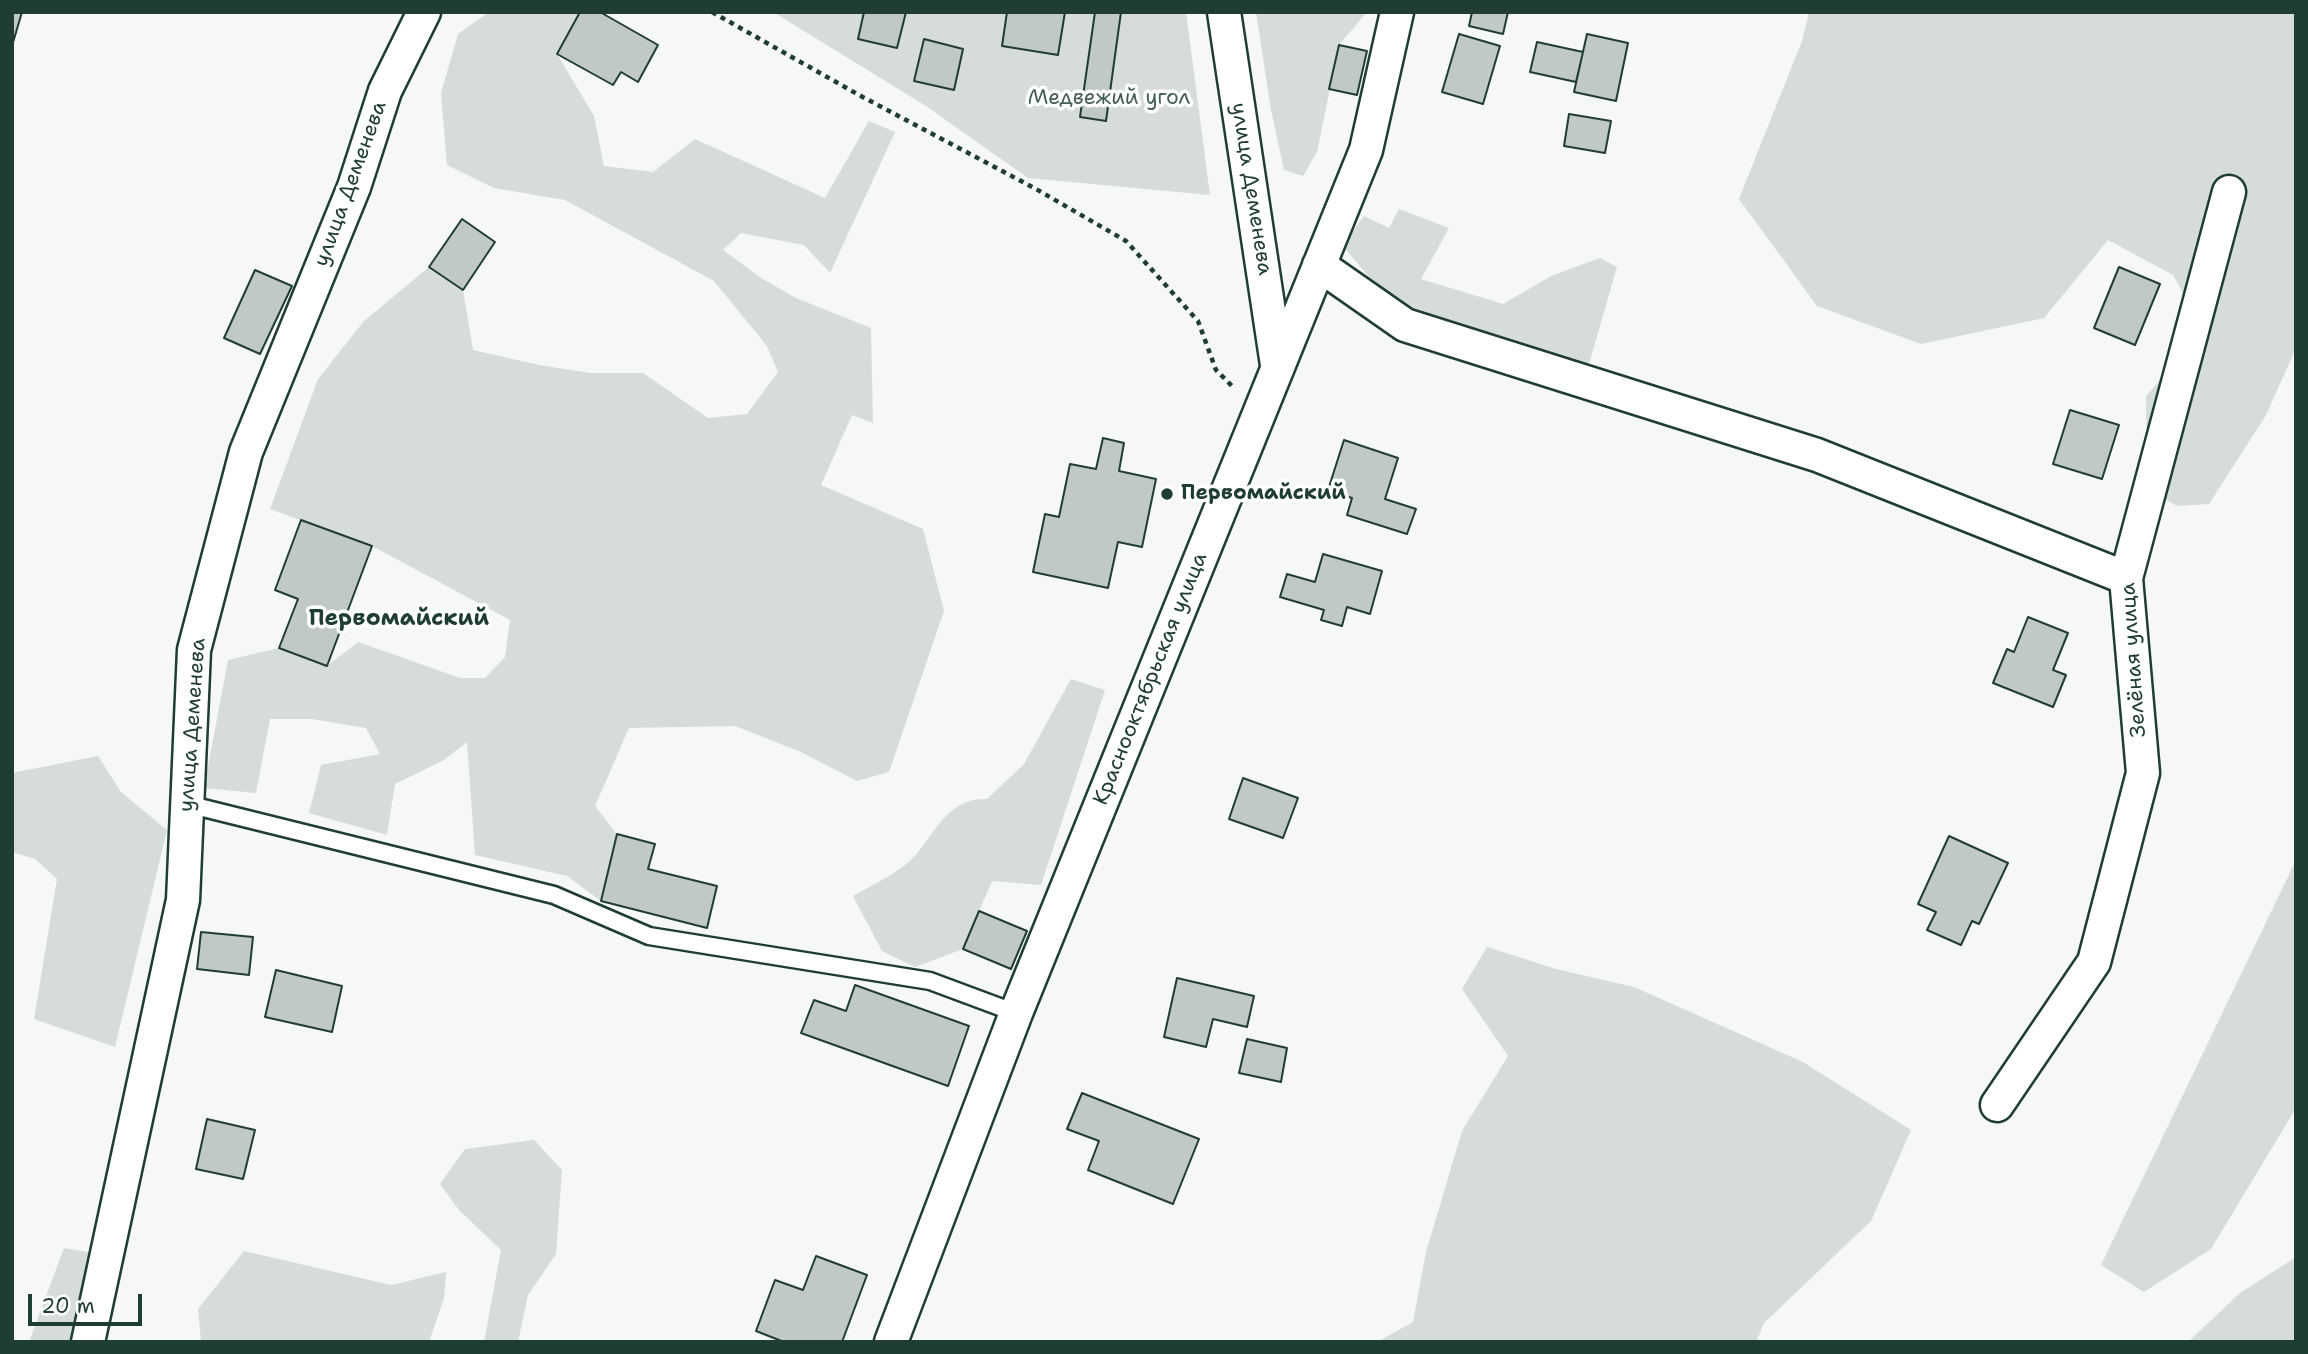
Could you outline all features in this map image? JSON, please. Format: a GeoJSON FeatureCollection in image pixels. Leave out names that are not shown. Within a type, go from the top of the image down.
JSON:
{"type":"FeatureCollection","features":[{"type":"Feature","properties":{"kind":"street","name":"улица Деменева"},"geometry":{"type":"LineString","coordinates":[[88,1342],[183,900],[194,650],[246,452],[354,187],[385,92],[424,12]]}},
{"type":"Feature","properties":{"kind":"street","name":"улица Деменева"},"geometry":{"type":"LineString","coordinates":[[1224,12],[1278,366]]}},
{"type":"Feature","properties":{"kind":"street","name":"Краснооктябрьская улица"},"geometry":{"type":"LineString","coordinates":[[891,1342],[1016,1013],[1366,150],[1398,12]]}},
{"type":"Feature","properties":{"kind":"street","name":"Зелёная улица"},"geometry":{"type":"LineString","coordinates":[[1997,1105],[2094,962],[2143,773],[2126,578],[2229,192]]}},
{"type":"Feature","properties":{"kind":"street"},"geometry":{"type":"LineString","coordinates":[[1318,265],[1405,325],[1817,455],[2126,578]]}},
{"type":"Feature","properties":{"kind":"lane"},"geometry":{"type":"LineString","coordinates":[[187,804],[554,895],[649,936],[930,981],[1016,1013]]}},
{"type":"Feature","properties":{"kind":"path"},"geometry":{"type":"LineString","coordinates":[[712,12],[1126,241],[1198,321],[1216,370],[1258,414]]}},
{"type":"Feature","properties":{"kind":"green space"},"geometry":{"type":"Polygon","coordinates":[[[489,12],[580,12],[557,54],[594,116],[604,166],[653,172],[695,139],[825,198],[869,121],[895,132],[830,273],[804,245],[741,233],[723,250],[761,278],[796,298],[871,328],[873,423],[852,415],[821,485],[923,529],[944,611],[889,772],[857,781],[801,752],[735,726],[629,728],[595,806],[617,834],[601,901],[567,876],[475,855],[467,742],[444,760],[395,784],[387,835],[309,813],[321,765],[380,754],[366,728],[312,719],[270,719],[256,793],[204,788],[228,660],[279,648],[327,666],[358,642],[460,678],[485,678],[505,657],[510,620],[372,546],[270,509],[318,379],[364,321],[429,267],[463,290],[473,350],[590,373],[643,373],[708,418],[747,414],[778,372],[767,346],[714,281],[565,200],[494,188],[447,165],[441,93],[458,34],[489,12]]]}},
{"type":"Feature","properties":{"kind":"green space","name":"Медвежий угол"},"geometry":{"type":"Polygon","coordinates":[[[773,12],[1186,12],[1210,195],[1028,178],[926,106],[773,12]]]}},
{"type":"Feature","properties":{"kind":"green space"},"geometry":{"type":"Polygon","coordinates":[[[1256,12],[1367,12],[1339,45],[1317,152],[1303,176],[1284,170],[1271,110],[1256,12]]]}},
{"type":"Feature","properties":{"kind":"green space"},"geometry":{"type":"Polygon","coordinates":[[[1809,12],[2296,12],[2296,348],[2266,415],[2209,504],[2177,506],[2147,489],[2146,396],[2204,331],[2173,275],[2108,240],[2044,318],[1921,344],[1817,306],[1739,199],[1802,41],[1809,12]]]}},
{"type":"Feature","properties":{"kind":"green space"},"geometry":{"type":"Polygon","coordinates":[[[1399,209],[1449,228],[1421,279],[1503,304],[1551,276],[1600,258],[1617,267],[1589,364],[1398,311],[1342,245],[1364,216],[1389,228],[1399,209]]]}},
{"type":"Feature","properties":{"kind":"green space"},"geometry":{"type":"Polygon","coordinates":[[[1071,679],[1105,690],[1041,885],[992,881],[963,949],[915,967],[882,951],[853,896],[904,866],[951,811],[973,800],[987,799],[1024,764],[1071,679]]]}},
{"type":"Feature","properties":{"kind":"green space"},"geometry":{"type":"Polygon","coordinates":[[[98,756],[121,792],[167,830],[115,1047],[34,1019],[57,879],[35,859],[12,852],[12,773],[98,756]]]}},
{"type":"Feature","properties":{"kind":"green space"},"geometry":{"type":"Polygon","coordinates":[[[2296,860],[2296,1108],[2211,1249],[2144,1292],[2101,1265],[2296,860]]]}},
{"type":"Feature","properties":{"kind":"green space"},"geometry":{"type":"Polygon","coordinates":[[[1487,947],[1556,969],[1634,987],[1803,1062],[1911,1130],[1871,1221],[1764,1323],[1756,1342],[1377,1342],[1413,1322],[1426,1252],[1462,1131],[1508,1056],[1462,989],[1487,947]]]}},
{"type":"Feature","properties":{"kind":"green space"},"geometry":{"type":"Polygon","coordinates":[[[534,1140],[562,1170],[556,1254],[528,1295],[518,1342],[484,1342],[501,1250],[459,1210],[440,1184],[465,1149],[534,1140]]]}},
{"type":"Feature","properties":{"kind":"green space"},"geometry":{"type":"Polygon","coordinates":[[[64,1248],[93,1253],[74,1342],[29,1342],[64,1248]]]}},
{"type":"Feature","properties":{"kind":"green space"},"geometry":{"type":"Polygon","coordinates":[[[244,1251],[391,1285],[446,1272],[444,1298],[429,1342],[201,1342],[198,1309],[244,1251]]]}},
{"type":"Feature","properties":{"kind":"green space"},"geometry":{"type":"Polygon","coordinates":[[[2296,1257],[2296,1342],[2188,1342],[2240,1293],[2296,1257]]]}},
{"type":"Feature","properties":{"kind":"building"},"geometry":{"type":"Polygon","coordinates":[[[12,12],[22,12],[12,46],[12,12]]]}},
{"type":"Feature","properties":{"kind":"building"},"geometry":{"type":"Polygon","coordinates":[[[580,12],[600,12],[658,45],[638,82],[621,72],[613,85],[557,54],[580,12]]]}},
{"type":"Feature","properties":{"kind":"building"},"geometry":{"type":"Polygon","coordinates":[[[864,12],[906,12],[897,48],[858,39],[864,12]]]}},
{"type":"Feature","properties":{"kind":"building"},"geometry":{"type":"Polygon","coordinates":[[[1007,12],[1065,12],[1058,55],[1002,46],[1007,12]]]}},
{"type":"Feature","properties":{"kind":"building"},"geometry":{"type":"Polygon","coordinates":[[[1095,12],[1121,12],[1106,121],[1080,117],[1095,12]]]}},
{"type":"Feature","properties":{"kind":"building"},"geometry":{"type":"Polygon","coordinates":[[[1472,12],[1508,12],[1503,34],[1469,26],[1472,12]]]}},
{"type":"Feature","properties":{"kind":"building"},"geometry":{"type":"Polygon","coordinates":[[[1459,34],[1500,46],[1483,104],[1442,92],[1459,34]]]}},
{"type":"Feature","properties":{"kind":"building"},"geometry":{"type":"Polygon","coordinates":[[[1587,34],[1628,43],[1616,101],[1574,92],[1587,34]]]}},
{"type":"Feature","properties":{"kind":"building"},"geometry":{"type":"Polygon","coordinates":[[[924,39],[963,49],[954,90],[914,81],[924,39]]]}},
{"type":"Feature","properties":{"kind":"building"},"geometry":{"type":"Polygon","coordinates":[[[1537,42],[1583,52],[1576,82],[1530,72],[1537,42]]]}},
{"type":"Feature","properties":{"kind":"building"},"geometry":{"type":"Polygon","coordinates":[[[1339,45],[1367,51],[1357,95],[1329,89],[1339,45]]]}},
{"type":"Feature","properties":{"kind":"building"},"geometry":{"type":"Polygon","coordinates":[[[1569,114],[1611,121],[1605,153],[1564,146],[1569,114]]]}},
{"type":"Feature","properties":{"kind":"building"},"geometry":{"type":"Polygon","coordinates":[[[462,219],[495,242],[463,290],[429,267],[462,219]]]}},
{"type":"Feature","properties":{"kind":"building"},"geometry":{"type":"Polygon","coordinates":[[[2119,267],[2160,284],[2135,345],[2094,328],[2119,267]]]}},
{"type":"Feature","properties":{"kind":"building"},"geometry":{"type":"Polygon","coordinates":[[[255,270],[292,286],[260,354],[224,338],[255,270]]]}},
{"type":"Feature","properties":{"kind":"building"},"geometry":{"type":"Polygon","coordinates":[[[2070,410],[2119,425],[2102,479],[2053,464],[2070,410]]]}},
{"type":"Feature","properties":{"kind":"building"},"geometry":{"type":"Polygon","coordinates":[[[1103,438],[1124,443],[1119,471],[1156,479],[1142,547],[1118,542],[1108,588],[1033,572],[1045,514],[1059,517],[1070,464],[1096,469],[1103,438]]]}},
{"type":"Feature","properties":{"kind":"building"},"geometry":{"type":"Polygon","coordinates":[[[1344,440],[1398,458],[1385,499],[1416,509],[1407,534],[1347,515],[1352,498],[1328,490],[1344,440]]]}},
{"type":"Feature","properties":{"kind":"building"},"geometry":{"type":"Polygon","coordinates":[[[301,520],[372,546],[327,666],[279,648],[298,599],[275,590],[301,520]]]}},
{"type":"Feature","properties":{"kind":"building"},"geometry":{"type":"Polygon","coordinates":[[[1323,554],[1382,571],[1370,614],[1347,607],[1342,626],[1321,620],[1324,610],[1280,597],[1287,574],[1315,582],[1323,554]]]}},
{"type":"Feature","properties":{"kind":"building"},"geometry":{"type":"Polygon","coordinates":[[[2028,617],[2068,633],[2053,670],[2066,675],[2053,707],[1993,683],[2007,649],[2014,652],[2028,617]]]}},
{"type":"Feature","properties":{"kind":"building"},"geometry":{"type":"Polygon","coordinates":[[[1243,778],[1298,798],[1283,838],[1229,819],[1243,778]]]}},
{"type":"Feature","properties":{"kind":"building"},"geometry":{"type":"Polygon","coordinates":[[[617,834],[655,844],[648,869],[717,886],[707,928],[601,901],[617,834]]]}},
{"type":"Feature","properties":{"kind":"building"},"geometry":{"type":"Polygon","coordinates":[[[1949,836],[2008,863],[1979,924],[1972,921],[1961,945],[1927,930],[1936,912],[1918,904],[1949,836]]]}},
{"type":"Feature","properties":{"kind":"building"},"geometry":{"type":"Polygon","coordinates":[[[979,911],[1027,931],[1011,969],[963,949],[979,911]]]}},
{"type":"Feature","properties":{"kind":"building"},"geometry":{"type":"Polygon","coordinates":[[[201,932],[253,937],[249,975],[197,969],[201,932]]]}},
{"type":"Feature","properties":{"kind":"building"},"geometry":{"type":"Polygon","coordinates":[[[276,970],[342,986],[332,1032],[265,1017],[276,970]]]}},
{"type":"Feature","properties":{"kind":"building"},"geometry":{"type":"Polygon","coordinates":[[[1177,978],[1254,996],[1247,1027],[1213,1019],[1206,1047],[1164,1037],[1177,978]]]}},
{"type":"Feature","properties":{"kind":"building"},"geometry":{"type":"Polygon","coordinates":[[[855,985],[969,1026],[948,1086],[801,1033],[814,1000],[846,1011],[855,985]]]}},
{"type":"Feature","properties":{"kind":"building"},"geometry":{"type":"Polygon","coordinates":[[[1247,1039],[1287,1048],[1281,1082],[1239,1073],[1247,1039]]]}},
{"type":"Feature","properties":{"kind":"building"},"geometry":{"type":"Polygon","coordinates":[[[1082,1093],[1199,1139],[1173,1204],[1088,1170],[1099,1141],[1067,1129],[1082,1093]]]}},
{"type":"Feature","properties":{"kind":"building"},"geometry":{"type":"Polygon","coordinates":[[[207,1119],[255,1130],[243,1179],[196,1169],[207,1119]]]}},
{"type":"Feature","properties":{"kind":"building"},"geometry":{"type":"Polygon","coordinates":[[[816,1256],[867,1275],[842,1342],[784,1342],[756,1331],[775,1280],[803,1290],[816,1256]]]}},
{"type":"Feature","properties":{"kind":"place","name":"Первомайский"},"geometry":{"type":"Point","coordinates":[1167,494]}},
{"type":"Feature","properties":{"kind":"district","name":"Первомайский"},"geometry":{"type":"Point","coordinates":[399,619]}}]}
